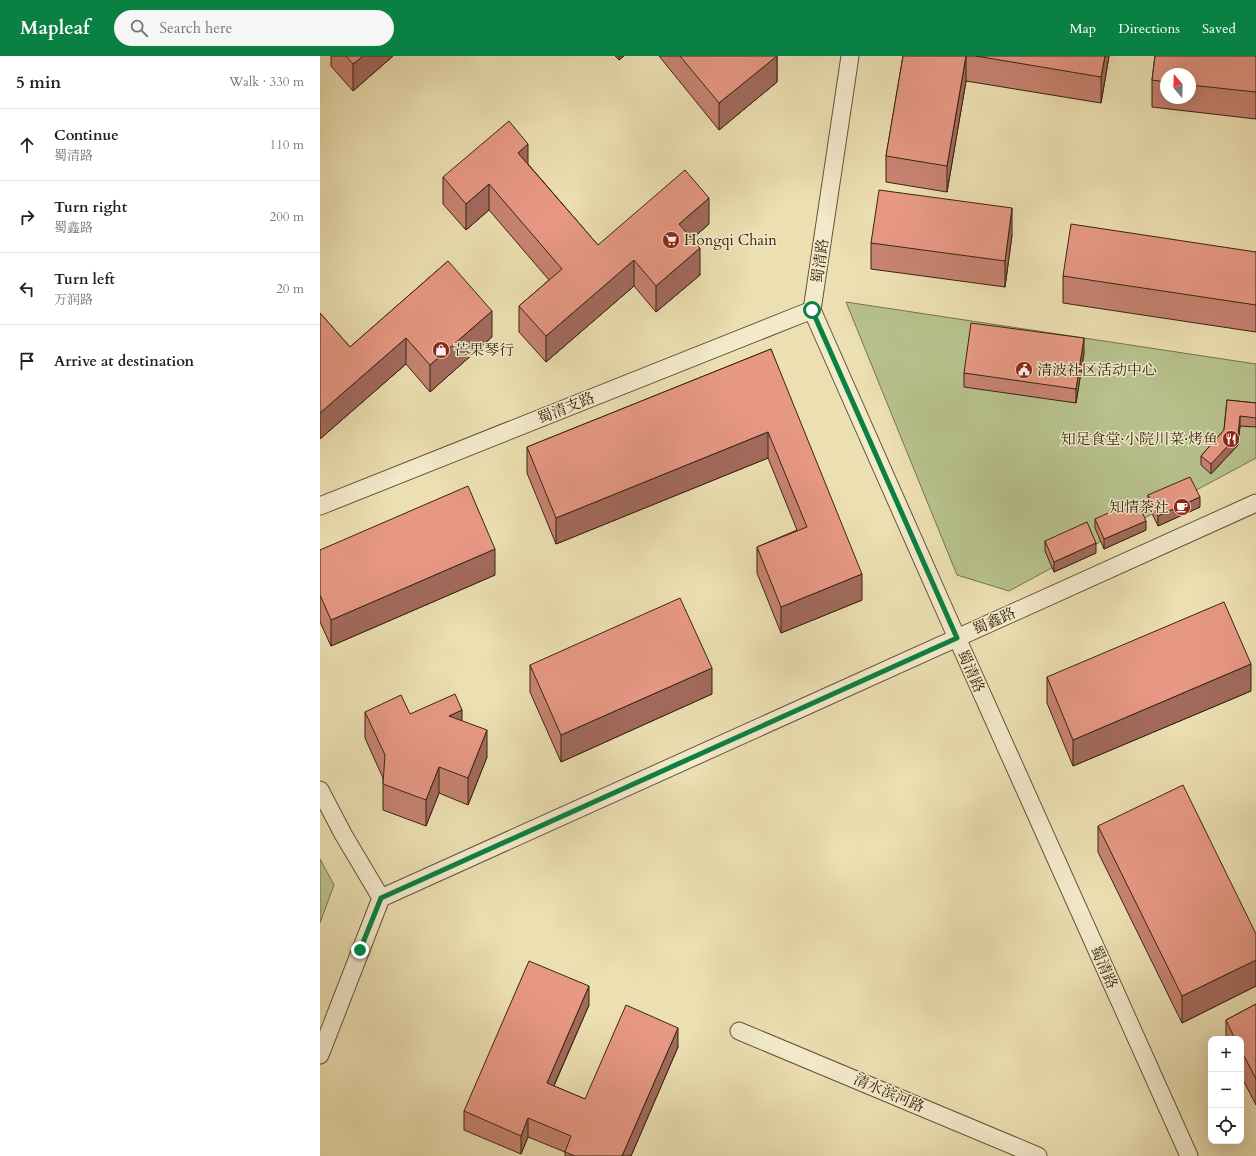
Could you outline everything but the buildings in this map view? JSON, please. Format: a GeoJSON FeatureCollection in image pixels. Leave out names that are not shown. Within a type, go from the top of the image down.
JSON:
{"type":"FeatureCollection","features":[{"type":"Feature","properties":{"kind":"street","name":"蜀清路"},"geometry":{"type":"LineString","coordinates":[[850,56],[812,310],[1189,1156]]}},
{"type":"Feature","properties":{"kind":"street","name":"蜀清支路"},"geometry":{"type":"LineString","coordinates":[[320,506],[812,310]]}},
{"type":"Feature","properties":{"kind":"street","name":"蜀鑫路"},"geometry":{"type":"LineString","coordinates":[[381,898],[1256,503]]}},
{"type":"Feature","properties":{"kind":"street"},"geometry":{"type":"LineString","coordinates":[[320,790],[343,834],[381,898],[320,1054]]}},
{"type":"Feature","properties":{"kind":"street","name":"清水滨河路"},"geometry":{"type":"LineString","coordinates":[[739,1030],[1038,1156]]}},
{"type":"Feature","properties":{"kind":"green space"},"geometry":{"type":"Polygon","coordinates":[[[846,302],[1256,364],[1256,458],[1009,591],[957,575],[846,302]]]}},
{"type":"Feature","properties":{"kind":"green space"},"geometry":{"type":"Polygon","coordinates":[[[320,859],[334,885],[320,923],[320,859]]]}},
{"type":"Feature","properties":{"kind":"place","name":"Hongqi Chain"},"geometry":{"type":"Point","coordinates":[671,240]}},
{"type":"Feature","properties":{"kind":"place","name":"芒果琴行"},"geometry":{"type":"Point","coordinates":[441,350]}},
{"type":"Feature","properties":{"kind":"place","name":"清波社区活动中心"},"geometry":{"type":"Point","coordinates":[1024,370]}},
{"type":"Feature","properties":{"kind":"place","name":"知足食堂·小院川菜·烤鱼"},"geometry":{"type":"Point","coordinates":[1231,439]}},
{"type":"Feature","properties":{"kind":"place","name":"知情茶社"},"geometry":{"type":"Point","coordinates":[1182,507]}},
{"type":"Feature","properties":{"kind":"route"},"geometry":{"type":"LineString","coordinates":[[360,950],[381,898],[957,638],[812,310]]}}]}
